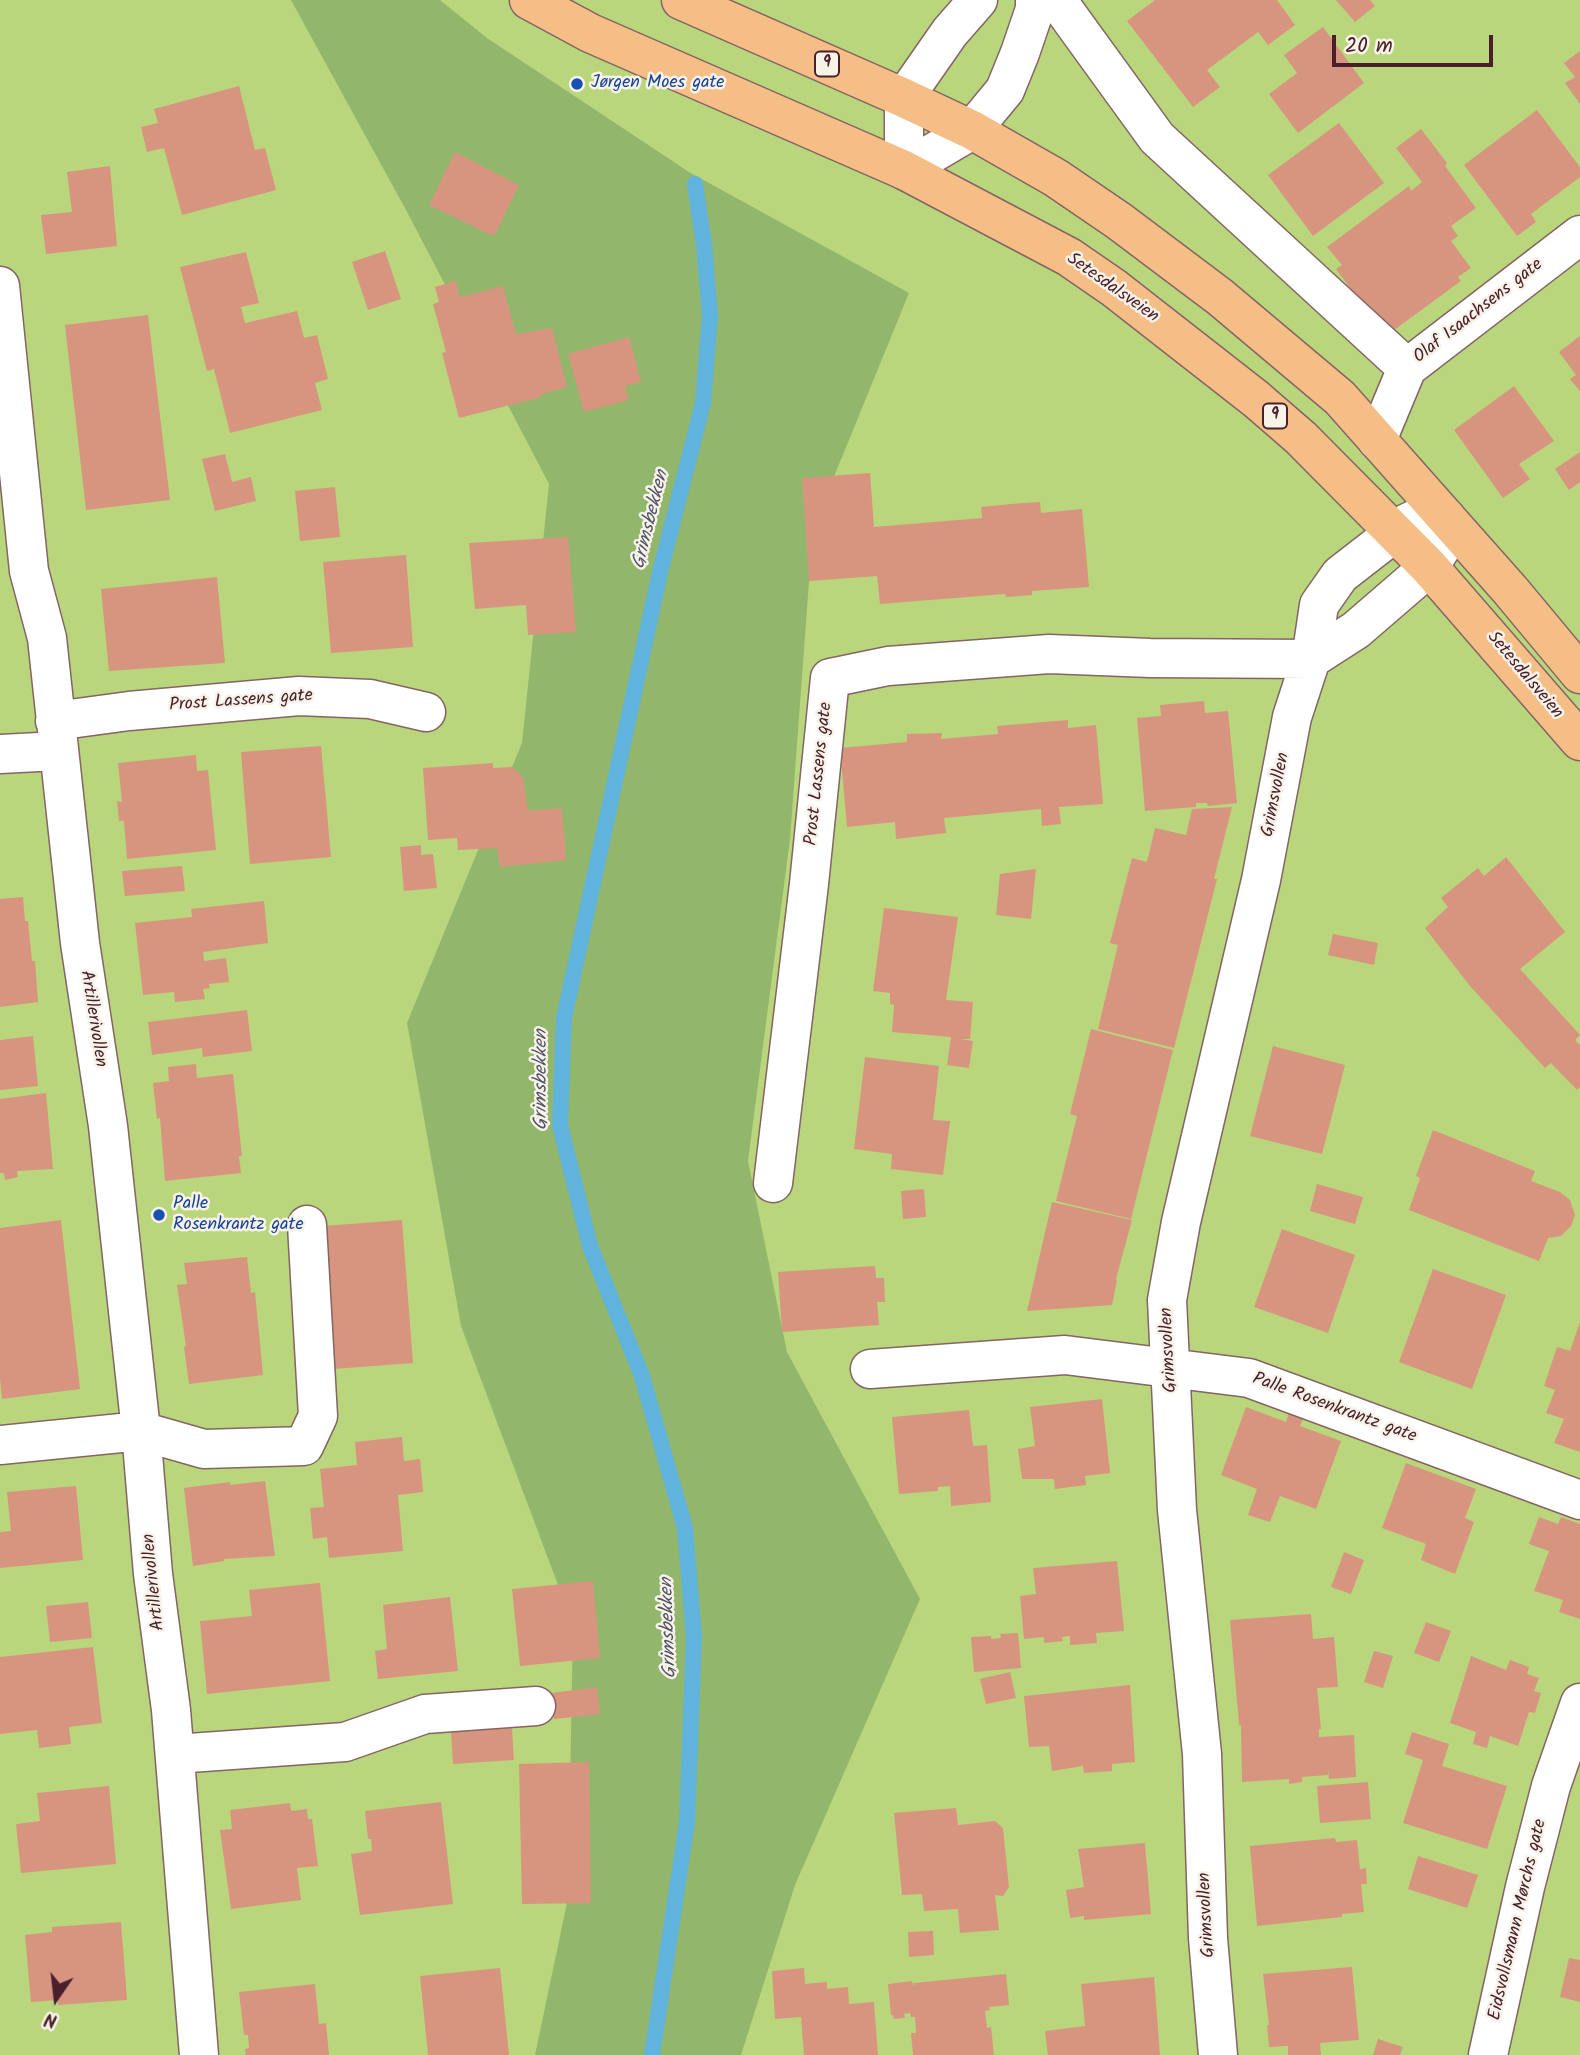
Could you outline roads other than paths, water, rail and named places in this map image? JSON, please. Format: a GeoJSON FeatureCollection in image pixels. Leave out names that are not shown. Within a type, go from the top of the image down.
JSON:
{"type":"FeatureCollection","features":[{"type":"Feature","properties":{"kind":"highway","name":"Setesdalsveien"},"geometry":{"type":"LineString","coordinates":[[529,0],[590,33],[905,170],[1069,257],[1114,288],[1292,430],[1429,567],[1580,741]]}},
{"type":"Feature","properties":{"kind":"highway","name":"9"},"geometry":{"type":"LineString","coordinates":[[681,0],[972,130],[1056,178],[1119,220],[1220,297],[1340,398],[1511,591],[1580,674]]}},
{"type":"Feature","properties":{"kind":"street"},"geometry":{"type":"LineString","coordinates":[[905,170],[904,98],[950,32],[978,0]]}},
{"type":"Feature","properties":{"kind":"street"},"geometry":{"type":"LineString","coordinates":[[905,170],[972,130],[1005,90],[1035,9],[1035,0]]}},
{"type":"Feature","properties":{"kind":"street"},"geometry":{"type":"LineString","coordinates":[[1057,0],[1157,138],[1407,368]]}},
{"type":"Feature","properties":{"kind":"street","name":"Olaf Isaachsens gate"},"geometry":{"type":"LineString","coordinates":[[1377,440],[1407,368],[1580,235]]}},
{"type":"Feature","properties":{"kind":"street","name":"Artillerivollen"},"geometry":{"type":"LineString","coordinates":[[0,286],[29,571],[47,638],[80,943],[108,1126],[141,1431],[153,1574],[175,1754],[200,2055]]}},
{"type":"Feature","properties":{"kind":"street","name":"Grimsvollen"},"geometry":{"type":"LineString","coordinates":[[1218,2055],[1208,1938],[1202,1754],[1177,1510],[1167,1300],[1181,1222],[1261,880],[1292,717],[1311,659],[1319,605],[1340,575],[1406,523],[1426,514],[1446,518]]}},
{"type":"Feature","properties":{"kind":"street"},"geometry":{"type":"LineString","coordinates":[[1311,659],[1356,630],[1429,567],[1443,545],[1446,518]]}},
{"type":"Feature","properties":{"kind":"street","name":"Prost Lassens gate"},"geometry":{"type":"LineString","coordinates":[[773,1183],[809,884],[830,678],[888,666],[1049,654],[1150,659],[1311,659]]}},
{"type":"Feature","properties":{"kind":"street","name":"Prost Lassens gate"},"geometry":{"type":"LineString","coordinates":[[0,754],[129,711],[299,696],[370,699],[426,712]]}},
{"type":"Feature","properties":{"kind":"street"},"geometry":{"type":"LineString","coordinates":[[0,1445],[141,1431],[204,1449],[304,1446],[318,1416],[307,1225]]}},
{"type":"Feature","properties":{"kind":"street","name":"Palle Rosenkrantz gate"},"geometry":{"type":"LineString","coordinates":[[870,1369],[1065,1355],[1249,1377],[1580,1500]]}},
{"type":"Feature","properties":{"kind":"street","name":"Eidsvollsmann Mørchs gate"},"geometry":{"type":"LineString","coordinates":[[1488,2055],[1525,1887],[1551,1786],[1580,1703]]}},
{"type":"Feature","properties":{"kind":"street"},"geometry":{"type":"LineString","coordinates":[[175,1754],[345,1742],[425,1714],[536,1706]]}},
{"type":"Feature","properties":{"kind":"waterway","name":"Grimsbekken"},"geometry":{"type":"LineString","coordinates":[[652,2055],[687,1822],[694,1636],[685,1528],[642,1376],[590,1246],[560,1125],[564,1018],[660,572],[703,403],[710,315],[695,184]]}},
{"type":"Feature","properties":{"kind":"place","name":"Jørgen Moes gate"},"geometry":{"type":"Point","coordinates":[577,84]}},
{"type":"Feature","properties":{"kind":"place","name":"Palle Rosenkrantz gate"},"geometry":{"type":"Point","coordinates":[159,1215]}}]}
